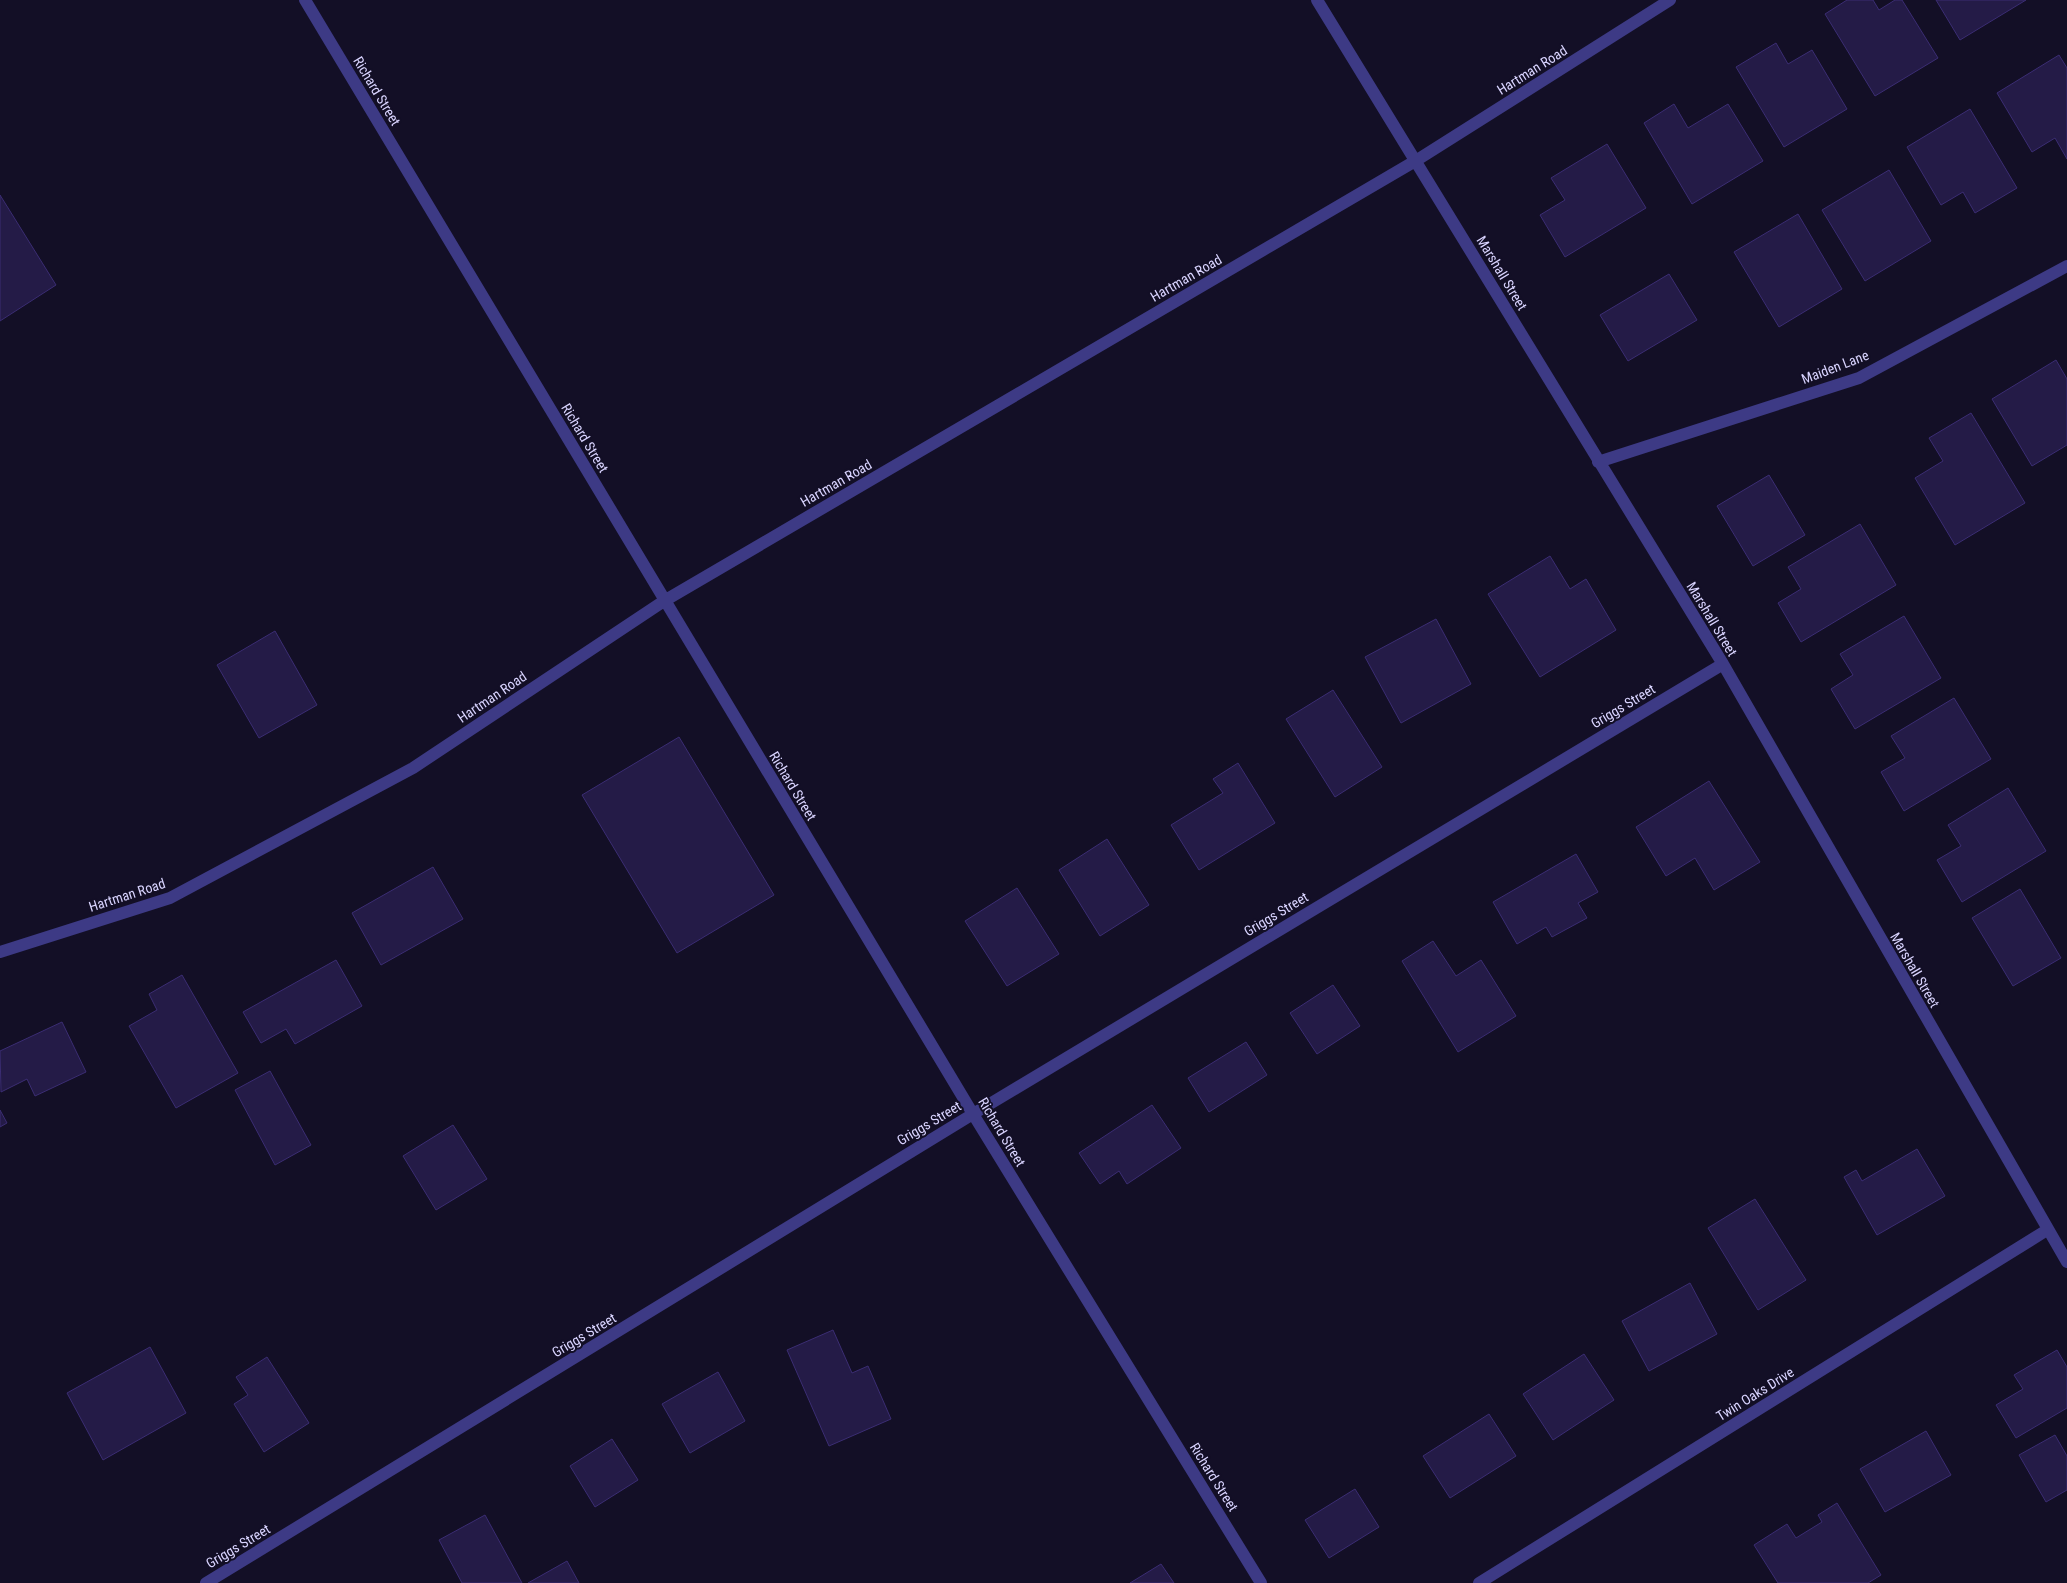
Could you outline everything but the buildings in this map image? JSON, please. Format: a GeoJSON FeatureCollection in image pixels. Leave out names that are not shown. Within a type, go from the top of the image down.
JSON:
{"type":"FeatureCollection","features":[{"type":"Feature","properties":{"kind":"street","name":"Richard Street"},"geometry":{"type":"LineString","coordinates":[[305,0],[973,1114],[1261,1583]]}},
{"type":"Feature","properties":{"kind":"street","name":"Marshall Street"},"geometry":{"type":"LineString","coordinates":[[1318,0],[1722,664],[2067,1262]]}},
{"type":"Feature","properties":{"kind":"street","name":"Hartman Road"},"geometry":{"type":"LineString","coordinates":[[0,952],[170,898],[413,768],[664,601],[1417,160],[1670,0]]}},
{"type":"Feature","properties":{"kind":"street","name":"Maiden Lane"},"geometry":{"type":"LineString","coordinates":[[1598,462],[1859,378],[2067,266]]}},
{"type":"Feature","properties":{"kind":"street","name":"Griggs Street"},"geometry":{"type":"LineString","coordinates":[[206,1583],[973,1114],[1722,664]]}},
{"type":"Feature","properties":{"kind":"street","name":"Twin Oaks Drive"},"geometry":{"type":"LineString","coordinates":[[1479,1583],[2047,1230]]}}]}
